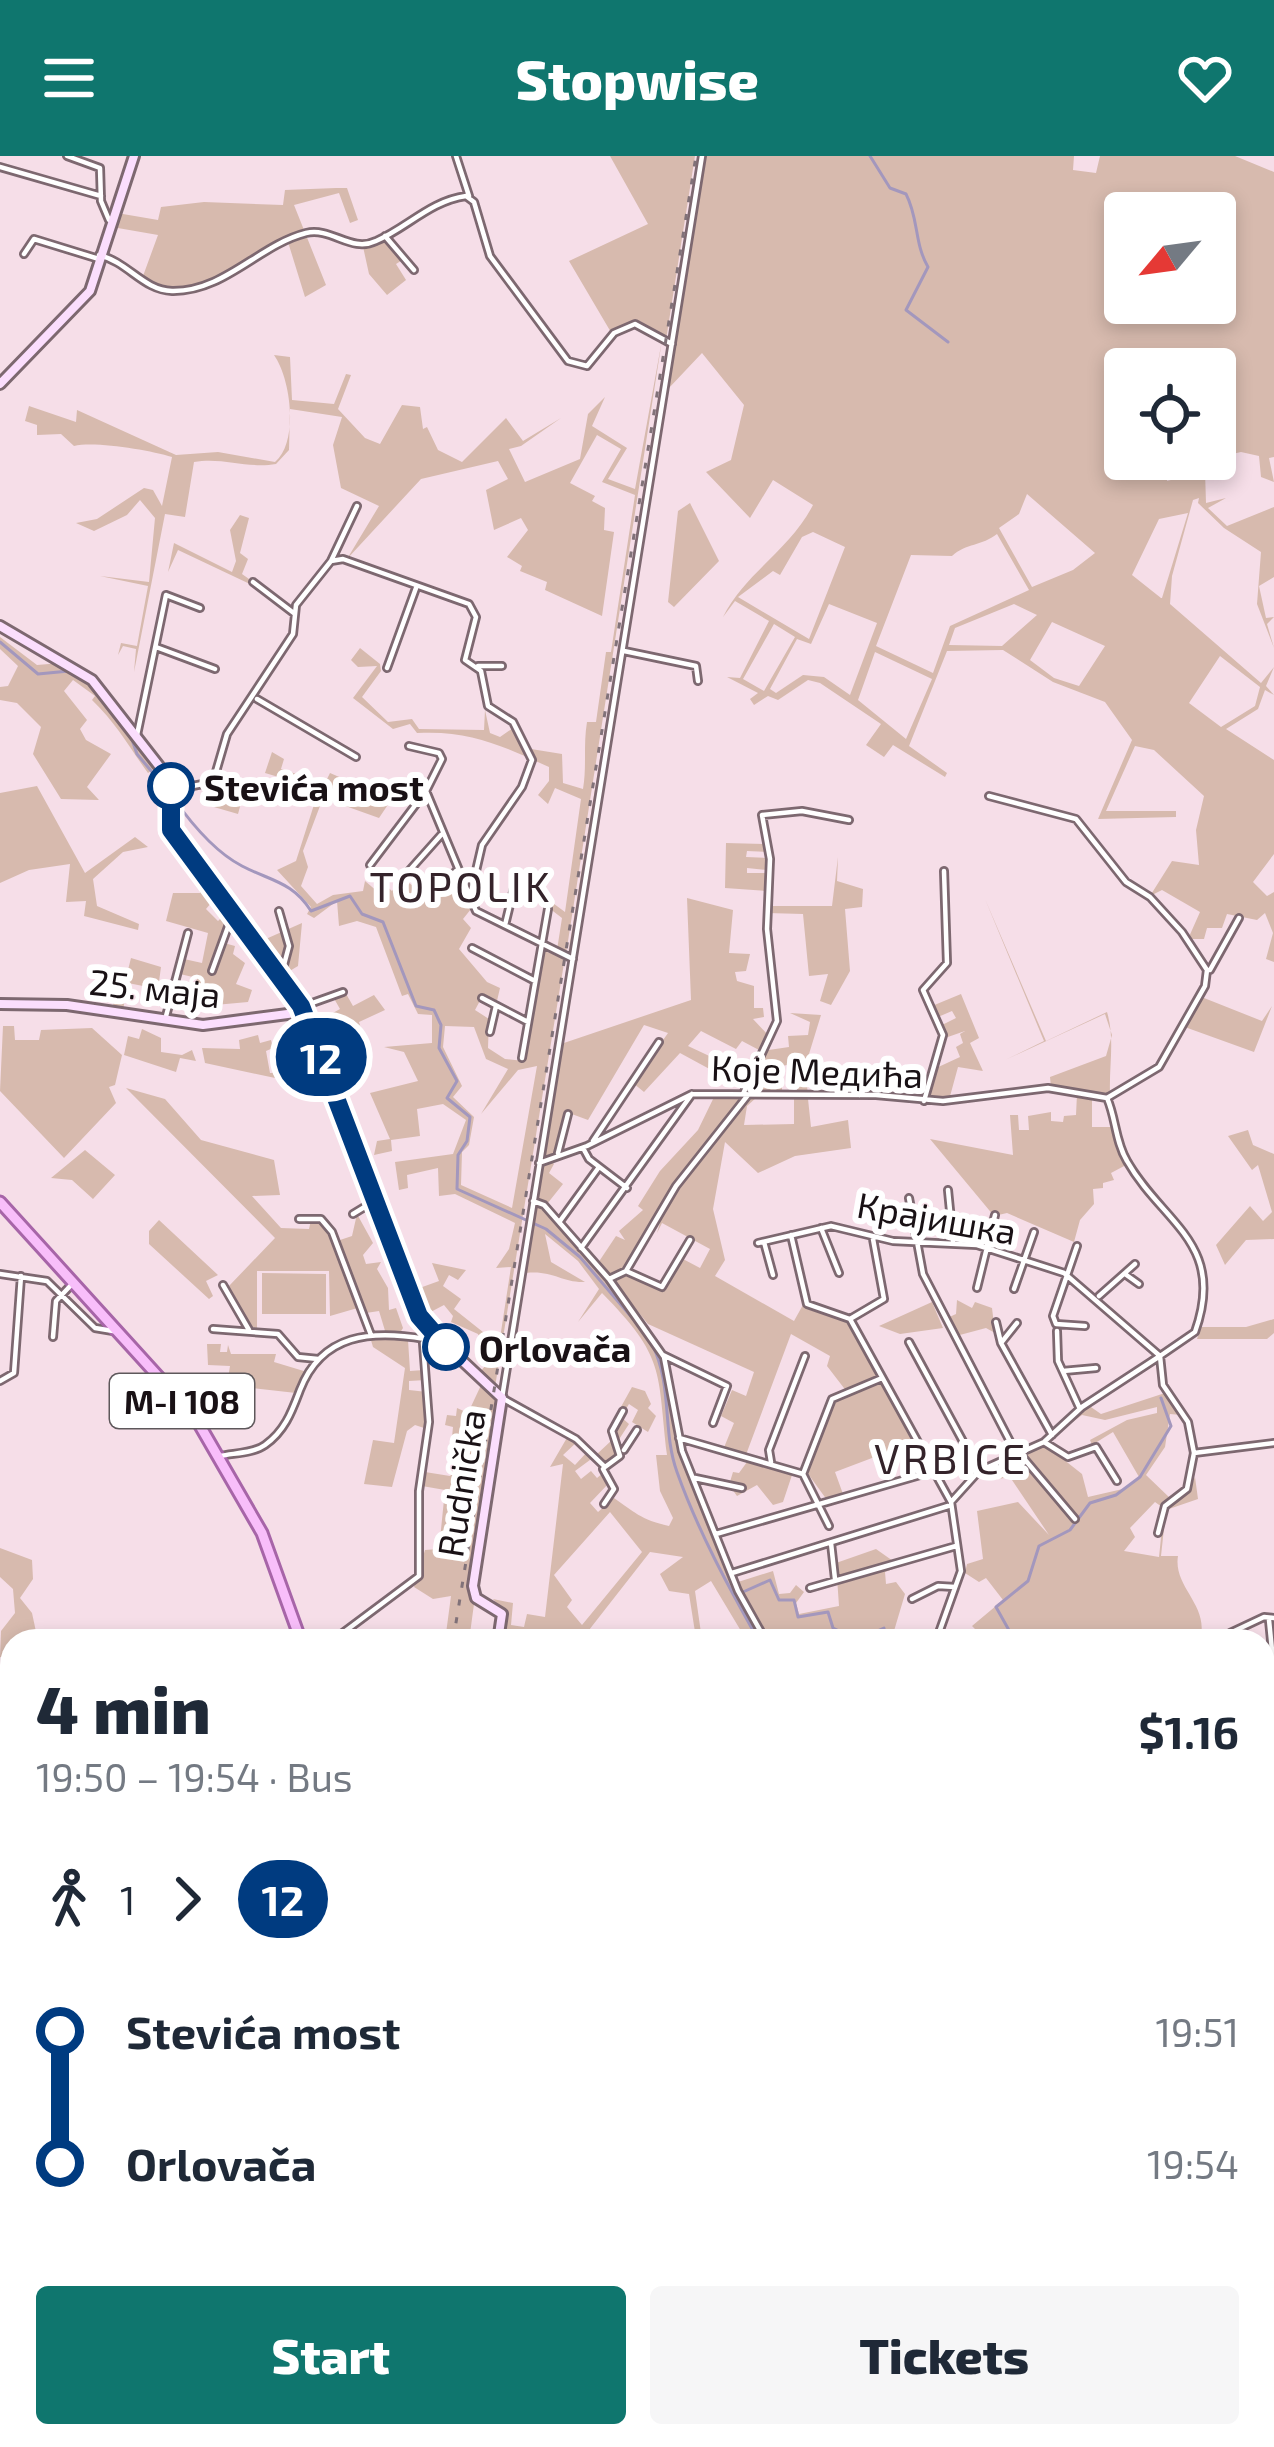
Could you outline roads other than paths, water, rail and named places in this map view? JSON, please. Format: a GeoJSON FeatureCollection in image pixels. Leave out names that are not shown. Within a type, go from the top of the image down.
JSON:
{"type":"FeatureCollection","features":[{"type":"Feature","properties":{"kind":"main road","name":"M-I 108"},"geometry":{"type":"LineString","coordinates":[[3,1210],[169,1384],[220,1456],[262,1533],[297,1629]]}},
{"type":"Feature","properties":{"kind":"street"},"geometry":{"type":"LineString","coordinates":[[67,156],[100,168],[100,196],[109,220]]}},
{"type":"Feature","properties":{"kind":"street"},"geometry":{"type":"LineString","coordinates":[[0,384],[85,298],[134,156]]}},
{"type":"Feature","properties":{"kind":"street"},"geometry":{"type":"LineString","coordinates":[[456,156],[490,256],[568,361],[587,366],[614,333],[635,325],[672,344]]}},
{"type":"Feature","properties":{"kind":"street"},"geometry":{"type":"LineString","coordinates":[[499,1394],[702,156]]}},
{"type":"Feature","properties":{"kind":"street"},"geometry":{"type":"LineString","coordinates":[[0,167],[100,196]]}},
{"type":"Feature","properties":{"kind":"street"},"geometry":{"type":"LineString","coordinates":[[24,254],[34,239],[120,261],[154,288],[179,290],[231,275],[307,233],[329,232],[358,245],[385,236],[438,205],[469,196]]}},
{"type":"Feature","properties":{"kind":"street"},"geometry":{"type":"LineString","coordinates":[[385,236],[414,270]]}},
{"type":"Feature","properties":{"kind":"street"},"geometry":{"type":"LineString","coordinates":[[172,791],[212,782],[227,734],[293,634],[296,605],[331,561],[357,506]]}},
{"type":"Feature","properties":{"kind":"street"},"geometry":{"type":"LineString","coordinates":[[331,561],[343,560],[475,609],[464,657],[476,666],[488,706],[510,719],[531,752],[522,787],[482,845],[469,901]]}},
{"type":"Feature","properties":{"kind":"street"},"geometry":{"type":"LineString","coordinates":[[254,582],[295,614]]}},
{"type":"Feature","properties":{"kind":"street"},"geometry":{"type":"LineString","coordinates":[[387,668],[416,588]]}},
{"type":"Feature","properties":{"kind":"street"},"geometry":{"type":"LineString","coordinates":[[137,735],[166,596],[200,608]]}},
{"type":"Feature","properties":{"kind":"street"},"geometry":{"type":"LineString","coordinates":[[0,626],[81,671],[137,735],[172,791],[171,830],[302,1009],[428,1336],[430,1422],[419,1491],[419,1576],[348,1629]]}},
{"type":"Feature","properties":{"kind":"street"},"geometry":{"type":"LineString","coordinates":[[156,647],[215,669]]}},
{"type":"Feature","properties":{"kind":"street"},"geometry":{"type":"LineString","coordinates":[[622,651],[696,666],[698,681]]}},
{"type":"Feature","properties":{"kind":"street"},"geometry":{"type":"LineString","coordinates":[[476,666],[502,666]]}},
{"type":"Feature","properties":{"kind":"street"},"geometry":{"type":"LineString","coordinates":[[255,698],[356,757]]}},
{"type":"Feature","properties":{"kind":"street"},"geometry":{"type":"LineString","coordinates":[[370,865],[426,791],[440,755],[409,746]]}},
{"type":"Feature","properties":{"kind":"street"},"geometry":{"type":"LineString","coordinates":[[426,791],[456,871],[479,914],[573,958]]}},
{"type":"Feature","properties":{"kind":"street"},"geometry":{"type":"LineString","coordinates":[[989,796],[1058,810],[1076,819],[1126,882],[1150,897],[1182,932],[1208,975]]}},
{"type":"Feature","properties":{"kind":"street"},"geometry":{"type":"LineString","coordinates":[[608,1279],[626,1271],[676,1186],[746,1095],[777,1023],[769,952],[770,859],[762,815],[802,811],[849,820]]}},
{"type":"Feature","properties":{"kind":"street"},"geometry":{"type":"LineString","coordinates":[[400,881],[441,835]]}},
{"type":"Feature","properties":{"kind":"street"},"geometry":{"type":"LineString","coordinates":[[438,891],[456,871]]}},
{"type":"Feature","properties":{"kind":"street"},"geometry":{"type":"LineString","coordinates":[[924,1101],[944,1039],[923,990],[947,963],[944,871]]}},
{"type":"Feature","properties":{"kind":"street"},"geometry":{"type":"LineString","coordinates":[[505,926],[514,888]]}},
{"type":"Feature","properties":{"kind":"street"},"geometry":{"type":"LineString","coordinates":[[523,1058],[548,909]]}},
{"type":"Feature","properties":{"kind":"street"},"geometry":{"type":"LineString","coordinates":[[279,910],[289,946],[281,976]]}},
{"type":"Feature","properties":{"kind":"street"},"geometry":{"type":"LineString","coordinates":[[212,971],[233,913]]}},
{"type":"Feature","properties":{"kind":"street"},"geometry":{"type":"LineString","coordinates":[[732,1573],[950,1504],[980,1472],[1044,1442],[1080,1408],[1196,1332],[1203,1269],[1166,1206],[1128,1164],[1107,1098],[1160,1067],[1239,918]]}},
{"type":"Feature","properties":{"kind":"street"},"geometry":{"type":"LineString","coordinates":[[165,1020],[188,934]]}},
{"type":"Feature","properties":{"kind":"street"},"geometry":{"type":"LineString","coordinates":[[472,948],[535,981]]}},
{"type":"Feature","properties":{"kind":"street"},"geometry":{"type":"LineString","coordinates":[[302,1009],[344,992]]}},
{"type":"Feature","properties":{"kind":"street"},"geometry":{"type":"LineString","coordinates":[[482,998],[528,1022]]}},
{"type":"Feature","properties":{"kind":"street","name":"25. маја"},"geometry":{"type":"LineString","coordinates":[[0,1004],[67,1005],[213,1025],[302,1009]]}},
{"type":"Feature","properties":{"kind":"street"},"geometry":{"type":"LineString","coordinates":[[490,1033],[496,1006]]}},
{"type":"Feature","properties":{"kind":"street"},"geometry":{"type":"LineString","coordinates":[[593,1143],[659,1042]]}},
{"type":"Feature","properties":{"kind":"street","name":"Које Медића"},"geometry":{"type":"LineString","coordinates":[[539,1163],[593,1143],[692,1094],[876,1095],[924,1101],[1048,1088],[1107,1098]]}},
{"type":"Feature","properties":{"kind":"street"},"geometry":{"type":"LineString","coordinates":[[581,1248],[692,1094]]}},
{"type":"Feature","properties":{"kind":"street"},"geometry":{"type":"LineString","coordinates":[[558,1153],[568,1114]]}},
{"type":"Feature","properties":{"kind":"street"},"geometry":{"type":"LineString","coordinates":[[582,1147],[627,1188]]}},
{"type":"Feature","properties":{"kind":"street"},"geometry":{"type":"LineString","coordinates":[[559,1222],[599,1167]]}},
{"type":"Feature","properties":{"kind":"street"},"geometry":{"type":"LineString","coordinates":[[948,1190],[953,1241]]}},
{"type":"Feature","properties":{"kind":"street"},"geometry":{"type":"LineString","coordinates":[[909,1198],[916,1256],[942,1318],[1019,1456],[1075,1519]]}},
{"type":"Feature","properties":{"kind":"street"},"geometry":{"type":"LineString","coordinates":[[352,1214],[376,1200]]}},
{"type":"Feature","properties":{"kind":"street"},"geometry":{"type":"LineString","coordinates":[[533,1201],[559,1222],[608,1279],[663,1355],[679,1438],[732,1573],[760,1629]]}},
{"type":"Feature","properties":{"kind":"street"},"geometry":{"type":"LineString","coordinates":[[977,1288],[995,1215]]}},
{"type":"Feature","properties":{"kind":"street"},"geometry":{"type":"LineString","coordinates":[[299,1219],[321,1220],[332,1232],[371,1335]]}},
{"type":"Feature","properties":{"kind":"street","name":"Крајишка"},"geometry":{"type":"LineString","coordinates":[[773,1275],[761,1243],[831,1226],[874,1237],[953,1241],[1067,1275],[1160,1356]]}},
{"type":"Feature","properties":{"kind":"street"},"geometry":{"type":"LineString","coordinates":[[822,1229],[839,1273]]}},
{"type":"Feature","properties":{"kind":"street"},"geometry":{"type":"LineString","coordinates":[[1014,1289],[1034,1232]]}},
{"type":"Feature","properties":{"kind":"street"},"geometry":{"type":"LineString","coordinates":[[791,1234],[792,1256],[810,1307],[850,1319],[950,1504],[961,1570],[940,1629]]}},
{"type":"Feature","properties":{"kind":"street"},"geometry":{"type":"LineString","coordinates":[[850,1319],[884,1299],[871,1243],[874,1237]]}},
{"type":"Feature","properties":{"kind":"street"},"geometry":{"type":"LineString","coordinates":[[626,1271],[655,1287],[664,1285],[690,1240]]}},
{"type":"Feature","properties":{"kind":"street"},"geometry":{"type":"LineString","coordinates":[[1077,1246],[1055,1295],[1063,1371],[1080,1408]]}},
{"type":"Feature","properties":{"kind":"street"},"geometry":{"type":"LineString","coordinates":[[1098,1298],[1135,1264]]}},
{"type":"Feature","properties":{"kind":"street"},"geometry":{"type":"LineString","coordinates":[[0,1274],[39,1277],[62,1292],[100,1331],[117,1327]]}},
{"type":"Feature","properties":{"kind":"street"},"geometry":{"type":"LineString","coordinates":[[1125,1274],[1139,1284]]}},
{"type":"Feature","properties":{"kind":"street"},"geometry":{"type":"LineString","coordinates":[[0,1381],[14,1373],[21,1276]]}},
{"type":"Feature","properties":{"kind":"street"},"geometry":{"type":"LineString","coordinates":[[53,1337],[62,1292],[73,1283]]}},
{"type":"Feature","properties":{"kind":"street"},"geometry":{"type":"LineString","coordinates":[[224,1285],[248,1330]]}},
{"type":"Feature","properties":{"kind":"street"},"geometry":{"type":"LineString","coordinates":[[996,1322],[1001,1343],[1052,1435]]}},
{"type":"Feature","properties":{"kind":"street"},"geometry":{"type":"LineString","coordinates":[[1001,1343],[1016,1323]]}},
{"type":"Feature","properties":{"kind":"street"},"geometry":{"type":"LineString","coordinates":[[1057,1327],[1085,1326]]}},
{"type":"Feature","properties":{"kind":"street"},"geometry":{"type":"LineString","coordinates":[[213,1329],[278,1334],[298,1357],[318,1359]]}},
{"type":"Feature","properties":{"kind":"street"},"geometry":{"type":"LineString","coordinates":[[220,1456],[270,1442],[290,1418],[318,1359],[343,1340],[371,1335],[428,1336],[499,1394],[576,1438],[614,1489],[604,1504]]}},
{"type":"Feature","properties":{"kind":"street"},"geometry":{"type":"LineString","coordinates":[[909,1342],[980,1472]]}},
{"type":"Feature","properties":{"kind":"street"},"geometry":{"type":"LineString","coordinates":[[663,1355],[727,1386],[713,1423]]}},
{"type":"Feature","properties":{"kind":"street"},"geometry":{"type":"LineString","coordinates":[[772,1464],[769,1450],[805,1356]]}},
{"type":"Feature","properties":{"kind":"street"},"geometry":{"type":"LineString","coordinates":[[1158,1533],[1165,1506],[1187,1489],[1194,1454],[1188,1422],[1163,1385],[1160,1356]]}},
{"type":"Feature","properties":{"kind":"street"},"geometry":{"type":"LineString","coordinates":[[1063,1371],[1096,1368]]}},
{"type":"Feature","properties":{"kind":"street"},"geometry":{"type":"LineString","coordinates":[[803,1474],[832,1399],[882,1378]]}},
{"type":"Feature","properties":{"kind":"street","name":"Rudnička"},"geometry":{"type":"LineString","coordinates":[[499,1394],[472,1586],[476,1598],[502,1614],[500,1629]]}},
{"type":"Feature","properties":{"kind":"street"},"geometry":{"type":"LineString","coordinates":[[620,1456],[612,1431],[622,1411]]}},
{"type":"Feature","properties":{"kind":"street"},"geometry":{"type":"LineString","coordinates":[[601,1466],[620,1456],[637,1430]]}},
{"type":"Feature","properties":{"kind":"street"},"geometry":{"type":"LineString","coordinates":[[679,1438],[803,1474],[822,1503],[829,1526]]}},
{"type":"Feature","properties":{"kind":"street"},"geometry":{"type":"LineString","coordinates":[[1044,1442],[1068,1457],[1092,1446],[1117,1481]]}},
{"type":"Feature","properties":{"kind":"street"},"geometry":{"type":"LineString","coordinates":[[1194,1454],[1274,1443]]}},
{"type":"Feature","properties":{"kind":"street"},"geometry":{"type":"LineString","coordinates":[[716,1534],[934,1471]]}},
{"type":"Feature","properties":{"kind":"street"},"geometry":{"type":"LineString","coordinates":[[693,1477],[742,1488]]}},
{"type":"Feature","properties":{"kind":"street"},"geometry":{"type":"LineString","coordinates":[[831,1543],[835,1581]]}},
{"type":"Feature","properties":{"kind":"street"},"geometry":{"type":"LineString","coordinates":[[810,1588],[956,1546]]}},
{"type":"Feature","properties":{"kind":"street"},"geometry":{"type":"LineString","coordinates":[[912,1599],[938,1586],[955,1587]]}},
{"type":"Feature","properties":{"kind":"street"},"geometry":{"type":"LineString","coordinates":[[1238,1629],[1264,1617],[1272,1619]]}},
{"type":"Feature","properties":{"kind":"waterway"},"geometry":{"type":"LineString","coordinates":[[870,156],[890,188],[906,194],[928,267],[906,310],[948,342]]}},
{"type":"Feature","properties":{"kind":"waterway","name":"Orlovača"},"geometry":{"type":"LineString","coordinates":[[0,642],[38,674],[69,671]]}},
{"type":"Feature","properties":{"kind":"waterway"},"geometry":{"type":"LineString","coordinates":[[129,731],[137,754],[168,791]]}},
{"type":"Feature","properties":{"kind":"waterway"},"geometry":{"type":"LineString","coordinates":[[174,799],[222,853],[289,888],[311,911],[350,896],[362,914],[383,922],[416,1006],[434,1010],[441,1025],[439,1048],[457,1081],[447,1098],[470,1117],[467,1141],[458,1155],[457,1189],[546,1229],[580,1257],[640,1327]]}},
{"type":"Feature","properties":{"kind":"waterway"},"geometry":{"type":"LineString","coordinates":[[652,1344],[663,1376],[677,1472],[704,1537],[752,1629]]}},
{"type":"Feature","properties":{"kind":"waterway"},"geometry":{"type":"LineString","coordinates":[[1008,1629],[996,1607],[1028,1581],[1039,1546],[1070,1530],[1090,1503],[1116,1495],[1140,1477],[1171,1426],[1161,1398]]}},
{"type":"Feature","properties":{"kind":"waterway"},"geometry":{"type":"LineString","coordinates":[[743,1592],[770,1580],[779,1600],[794,1600],[798,1617],[828,1612],[835,1629]]}},
{"type":"Feature","properties":{"kind":"railway"},"geometry":{"type":"LineString","coordinates":[[455,1629],[696,156]]}},
{"type":"Feature","properties":{"kind":"place","name":"Stevića most"},"geometry":{"type":"Point","coordinates":[171,786]}},
{"type":"Feature","properties":{"kind":"place","name":"Orlovača"},"geometry":{"type":"Point","coordinates":[446,1347]}},
{"type":"Feature","properties":{"kind":"district","name":"TOPOLIK"},"geometry":{"type":"Point","coordinates":[461,885]}},
{"type":"Feature","properties":{"kind":"district","name":"VRBICE"},"geometry":{"type":"Point","coordinates":[951,1457]}}]}
